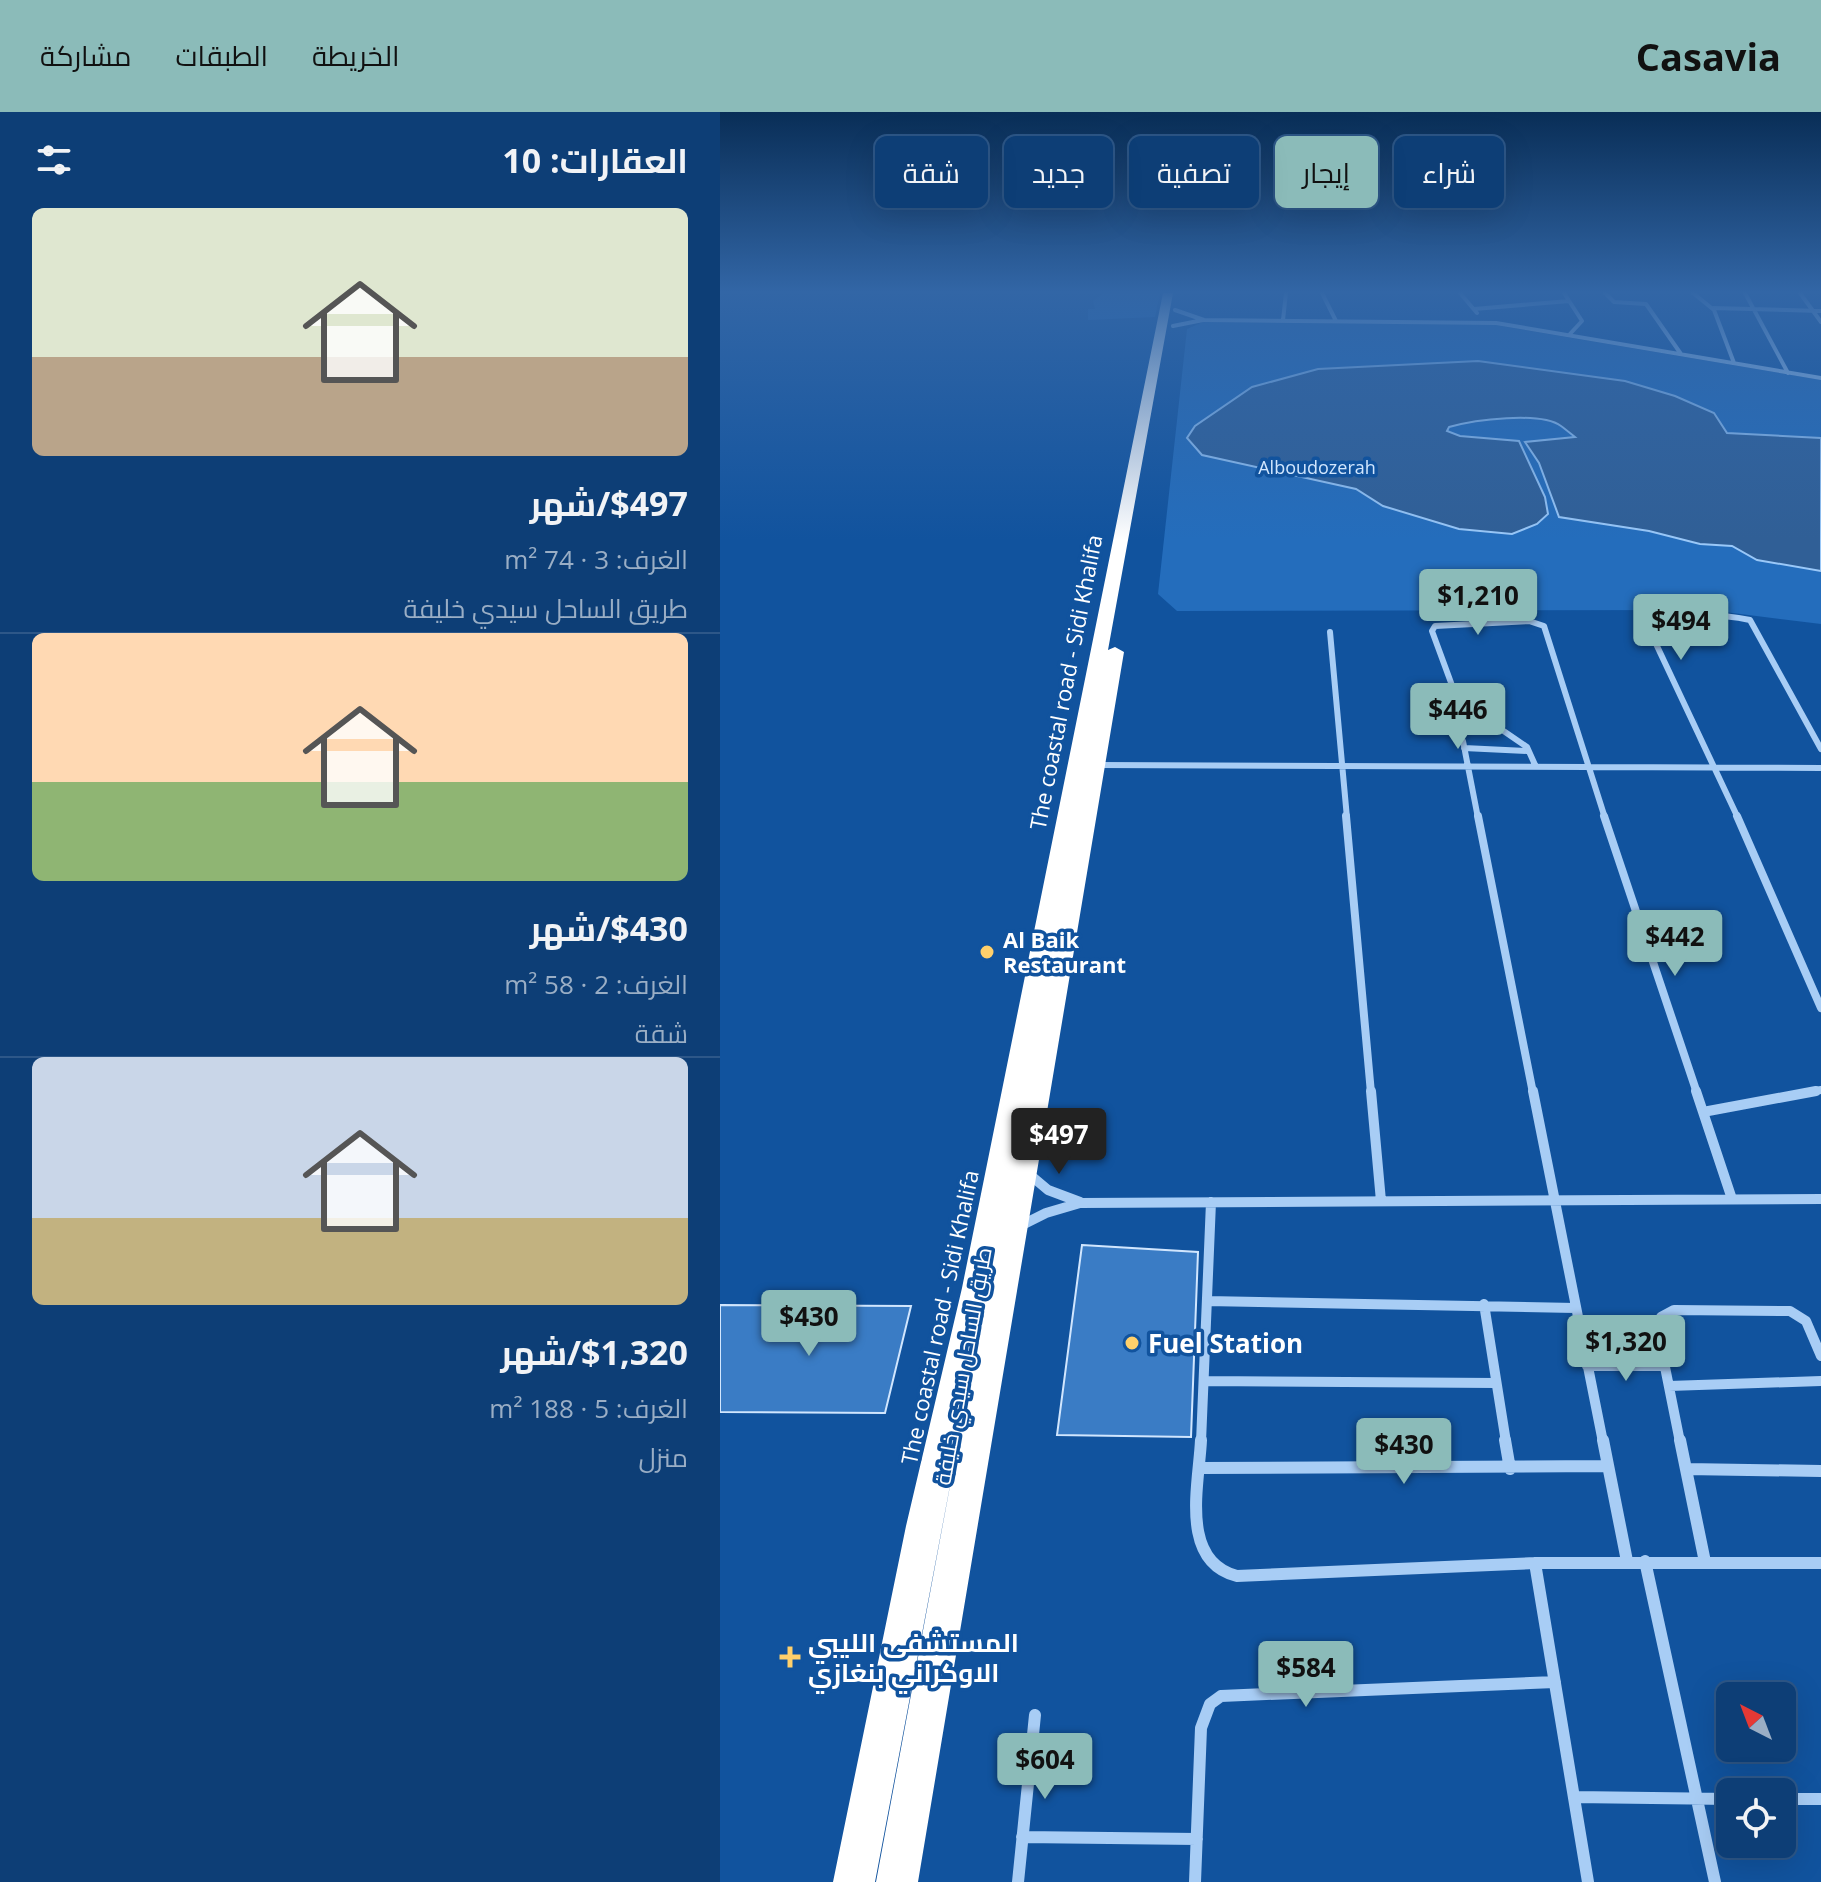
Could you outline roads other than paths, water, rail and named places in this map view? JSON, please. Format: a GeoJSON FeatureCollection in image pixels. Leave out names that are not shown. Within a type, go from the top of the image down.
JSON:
{"type":"FeatureCollection","features":[{"type":"Feature","properties":{"kind":"highway","name":"The coastal road - Sidi Khalifa"},"geometry":{"type":"LineString","coordinates":[[854,1882],[923,1526],[977,1288],[1099,695],[1160,376]]}},
{"type":"Feature","properties":{"kind":"highway","name":"طريق الساحل سيدي خليفة"},"geometry":{"type":"LineString","coordinates":[[897,1882],[1095,765],[1099,695]]}},
{"type":"Feature","properties":{"kind":"street"},"geometry":{"type":"LineString","coordinates":[[1821,749],[1750,620],[1695,618],[1657,622],[1649,629],[1716,768],[1821,1008]]}},
{"type":"Feature","properties":{"kind":"street"},"geometry":{"type":"LineString","coordinates":[[1536,767],[1531,752],[1457,699],[1432,631],[1435,626],[1529,621],[1543,624],[1732,1199]]}},
{"type":"Feature","properties":{"kind":"street"},"geometry":{"type":"LineString","coordinates":[[1330,632],[1381,1201]]}},
{"type":"Feature","properties":{"kind":"street"},"geometry":{"type":"LineString","coordinates":[[1531,752],[1464,744],[1627,1561]]}},
{"type":"Feature","properties":{"kind":"street"},"geometry":{"type":"LineString","coordinates":[[1095,765],[1821,768]]}},
{"type":"Feature","properties":{"kind":"street"},"geometry":{"type":"LineString","coordinates":[[1703,1112],[1821,1090]]}},
{"type":"Feature","properties":{"kind":"street"},"geometry":{"type":"LineString","coordinates":[[1025,1170],[1048,1190],[1080,1203]]}},
{"type":"Feature","properties":{"kind":"street"},"geometry":{"type":"LineString","coordinates":[[1014,1230],[1046,1213],[1080,1203],[1821,1199]]}},
{"type":"Feature","properties":{"kind":"street"},"geometry":{"type":"LineString","coordinates":[[1211,1202],[1197,1534],[1201,1552],[1213,1568],[1228,1576],[1535,1563],[1821,1563]]}},
{"type":"Feature","properties":{"kind":"street"},"geometry":{"type":"LineString","coordinates":[[1207,1301],[1575,1308]]}},
{"type":"Feature","properties":{"kind":"street"},"geometry":{"type":"LineString","coordinates":[[1484,1304],[1510,1469]]}},
{"type":"Feature","properties":{"kind":"street"},"geometry":{"type":"LineString","coordinates":[[1705,1562],[1665,1366],[1658,1324],[1661,1317],[1674,1310],[1790,1311],[1806,1321],[1821,1356]]}},
{"type":"Feature","properties":{"kind":"street"},"geometry":{"type":"LineString","coordinates":[[1587,1366],[1665,1366]]}},
{"type":"Feature","properties":{"kind":"street"},"geometry":{"type":"LineString","coordinates":[[1204,1381],[1496,1383]]}},
{"type":"Feature","properties":{"kind":"street"},"geometry":{"type":"LineString","coordinates":[[1669,1386],[1821,1381]]}},
{"type":"Feature","properties":{"kind":"street"},"geometry":{"type":"LineString","coordinates":[[1200,1468],[1510,1469],[1608,1466]]}},
{"type":"Feature","properties":{"kind":"street"},"geometry":{"type":"LineString","coordinates":[[1686,1469],[1821,1471]]}},
{"type":"Feature","properties":{"kind":"street"},"geometry":{"type":"LineString","coordinates":[[1645,1561],[1715,1882]]}},
{"type":"Feature","properties":{"kind":"street"},"geometry":{"type":"LineString","coordinates":[[1535,1563],[1588,1882]]}},
{"type":"Feature","properties":{"kind":"street"},"geometry":{"type":"LineString","coordinates":[[1195,1882],[1201,1728],[1210,1704],[1221,1696],[1555,1682]]}},
{"type":"Feature","properties":{"kind":"street"},"geometry":{"type":"LineString","coordinates":[[1018,1882],[1035,1715]]}},
{"type":"Feature","properties":{"kind":"street"},"geometry":{"type":"LineString","coordinates":[[1574,1797],[1716,1799]]}},
{"type":"Feature","properties":{"kind":"street"},"geometry":{"type":"LineString","coordinates":[[1796,1799],[1821,1799]]}},
{"type":"Feature","properties":{"kind":"street"},"geometry":{"type":"LineString","coordinates":[[1022,1837],[1197,1839]]}},
{"type":"Feature","properties":{"kind":"place","name":"Al Baik Restaurant"},"geometry":{"type":"Point","coordinates":[987,952]}},
{"type":"Feature","properties":{"kind":"place","name":"Fuel Station"},"geometry":{"type":"Point","coordinates":[1132,1343]}},
{"type":"Feature","properties":{"kind":"place","name":"المستشفى الليبي الاوكراني بنغازي"},"geometry":{"type":"Point","coordinates":[790,1657]}},
{"type":"Feature","properties":{"kind":"park label","name":"Alboudozerah"},"geometry":{"type":"Point","coordinates":[1317,467]}}]}
